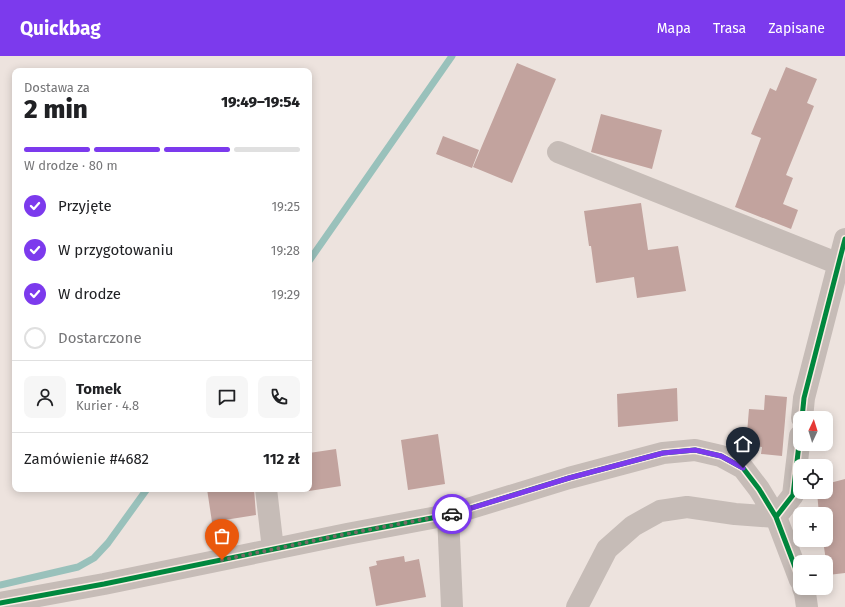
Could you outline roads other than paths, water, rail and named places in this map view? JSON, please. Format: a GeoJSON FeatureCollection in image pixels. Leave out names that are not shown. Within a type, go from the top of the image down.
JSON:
{"type":"FeatureCollection","features":[{"type":"Feature","properties":{"kind":"street"},"geometry":{"type":"LineString","coordinates":[[558,152],[839,264]]}},
{"type":"Feature","properties":{"kind":"street"},"geometry":{"type":"LineString","coordinates":[[803,411],[804,398],[845,239]]}},
{"type":"Feature","properties":{"kind":"street"},"geometry":{"type":"LineString","coordinates":[[0,603],[104,584],[346,534],[448,515],[569,478],[663,453],[695,450],[721,456],[743,468],[759,489],[776,518],[793,562]]}},
{"type":"Feature","properties":{"kind":"street"},"geometry":{"type":"LineString","coordinates":[[776,518],[793,495],[798,451]]}},
{"type":"Feature","properties":{"kind":"street"},"geometry":{"type":"LineString","coordinates":[[266,492],[273,550]]}},
{"type":"Feature","properties":{"kind":"street"},"geometry":{"type":"LineString","coordinates":[[577,607],[608,549],[633,526],[660,511],[687,507],[776,518]]}},
{"type":"Feature","properties":{"kind":"street"},"geometry":{"type":"LineString","coordinates":[[448,515],[452,607]]}},
{"type":"Feature","properties":{"kind":"street"},"geometry":{"type":"LineString","coordinates":[[805,595],[807,607]]}},
{"type":"Feature","properties":{"kind":"waterway"},"geometry":{"type":"LineString","coordinates":[[312,257],[452,56]]}},
{"type":"Feature","properties":{"kind":"waterway"},"geometry":{"type":"LineString","coordinates":[[0,585],[78,567],[94,558],[108,543],[145,492]]}}]}
